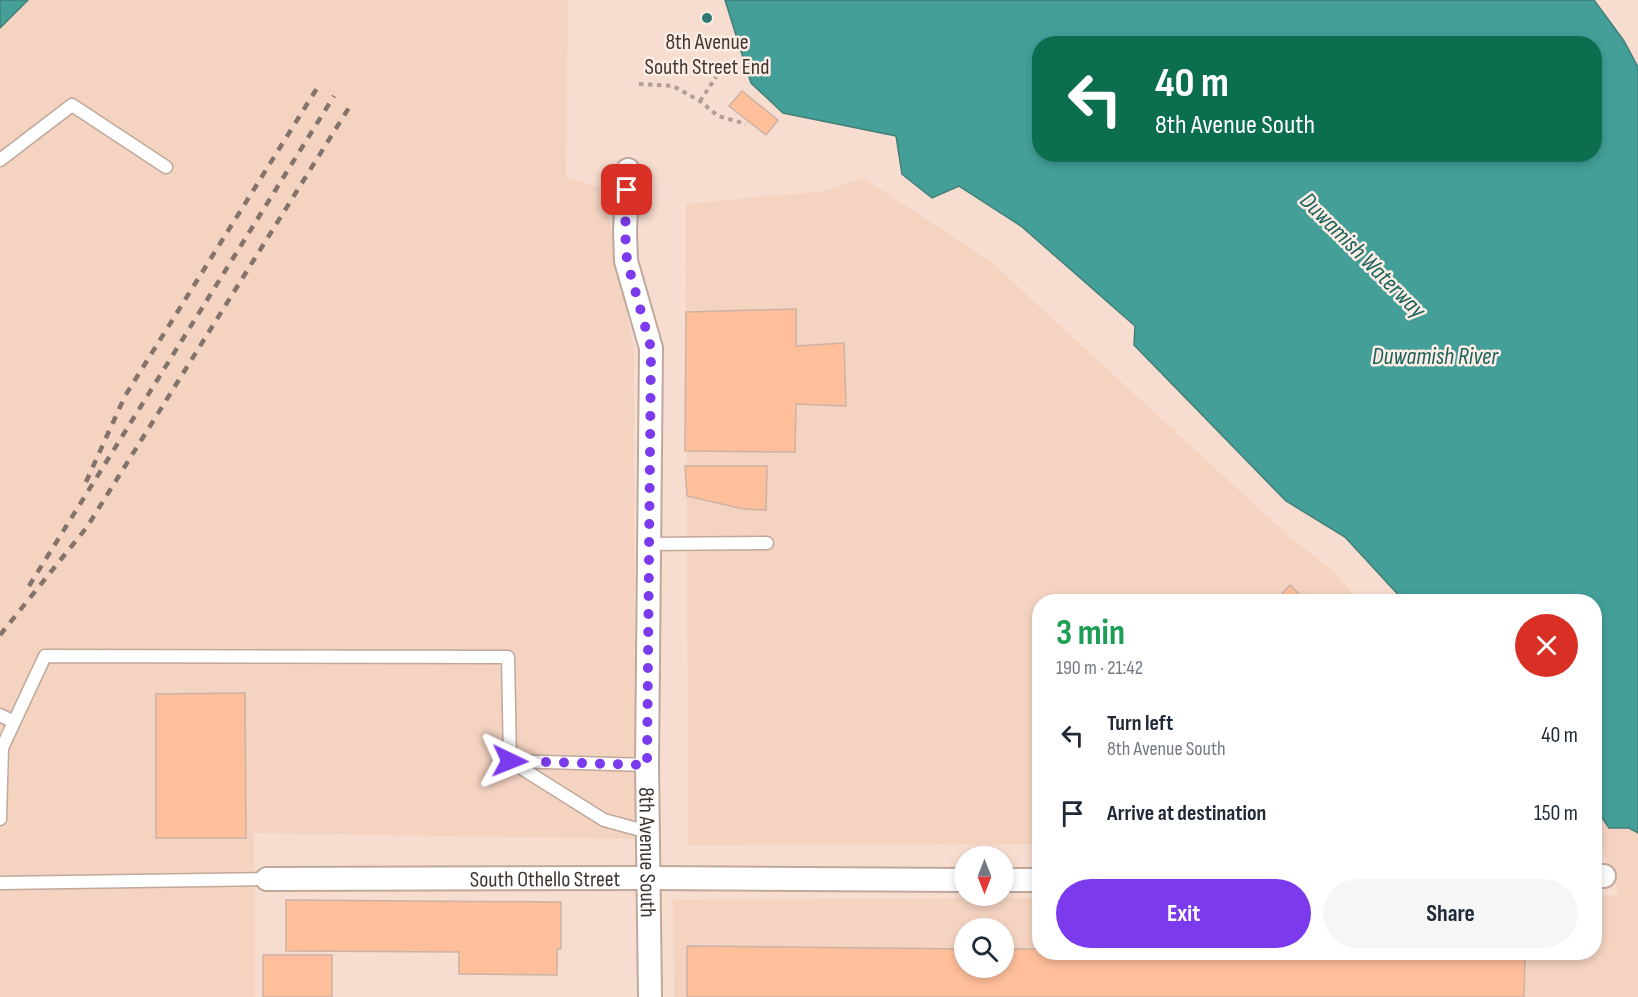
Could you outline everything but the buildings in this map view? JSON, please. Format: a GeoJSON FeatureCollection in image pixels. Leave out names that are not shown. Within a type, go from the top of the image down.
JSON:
{"type":"FeatureCollection","features":[{"type":"Feature","properties":{"kind":"street","name":"8th Avenue South"},"geometry":{"type":"LineString","coordinates":[[628,170],[625,231],[627,261],[651,348],[647,765],[650,997]]}},
{"type":"Feature","properties":{"kind":"street","name":"South Othello Street"},"geometry":{"type":"LineString","coordinates":[[267,879],[954,880]]}},
{"type":"Feature","properties":{"kind":"street"},"geometry":{"type":"LineString","coordinates":[[1014,880],[1032,880]]}},
{"type":"Feature","properties":{"kind":"lane"},"geometry":{"type":"LineString","coordinates":[[0,160],[72,105],[166,167]]}},
{"type":"Feature","properties":{"kind":"lane"},"geometry":{"type":"LineString","coordinates":[[650,544],[767,543]]}},
{"type":"Feature","properties":{"kind":"lane"},"geometry":{"type":"LineString","coordinates":[[0,819],[2,748],[45,656],[508,657],[510,761]]}},
{"type":"Feature","properties":{"kind":"lane"},"geometry":{"type":"LineString","coordinates":[[0,715],[14,722]]}},
{"type":"Feature","properties":{"kind":"lane"},"geometry":{"type":"LineString","coordinates":[[510,761],[647,765]]}},
{"type":"Feature","properties":{"kind":"lane"},"geometry":{"type":"LineString","coordinates":[[510,761],[603,820],[648,832]]}},
{"type":"Feature","properties":{"kind":"lane"},"geometry":{"type":"LineString","coordinates":[[0,883],[267,879]]}},
{"type":"Feature","properties":{"kind":"path"},"geometry":{"type":"LineString","coordinates":[[700,101],[716,78]]}},
{"type":"Feature","properties":{"kind":"path"},"geometry":{"type":"LineString","coordinates":[[639,84],[673,86],[700,101],[718,116],[746,124]]}},
{"type":"Feature","properties":{"kind":"shaded area"},"geometry":{"type":"Polygon","coordinates":[[[28,0],[568,0],[566,178],[603,188],[634,350],[635,839],[254,833],[255,997],[0,997],[0,28],[28,0]]]}},
{"type":"Feature","properties":{"kind":"shaded area"},"geometry":{"type":"Polygon","coordinates":[[[863,178],[991,262],[1293,540],[1333,571],[1354,594],[1032,594],[1032,844],[688,845],[686,204],[825,191],[863,178]]]}},
{"type":"Feature","properties":{"kind":"shaded area"},"geometry":{"type":"Polygon","coordinates":[[[1602,818],[1609,828],[1629,828],[1638,833],[1638,997],[674,997],[673,900],[954,898],[954,906],[1014,906],[1014,898],[1032,898],[1032,960],[1602,960],[1602,896],[1619,895],[1602,848],[1602,818]]]}},
{"type":"Feature","properties":{"kind":"water"},"geometry":{"type":"Polygon","coordinates":[[[0,0],[28,0],[0,28],[0,0]]]}},
{"type":"Feature","properties":{"kind":"water","name":"Duwamish River"},"geometry":{"type":"Polygon","coordinates":[[[725,0],[1594,0],[1624,41],[1638,67],[1638,833],[1629,828],[1609,828],[1602,818],[1602,594],[1398,594],[1345,537],[1286,501],[1134,345],[1135,326],[1021,226],[959,186],[932,198],[902,174],[896,136],[783,113],[751,83],[725,0]]]}},
{"type":"Feature","properties":{"kind":"railway"},"geometry":{"type":"LineString","coordinates":[[86,482],[125,396],[319,85]]}},
{"type":"Feature","properties":{"kind":"railway"},"geometry":{"type":"LineString","coordinates":[[29,586],[334,96]]}},
{"type":"Feature","properties":{"kind":"railway"},"geometry":{"type":"LineString","coordinates":[[0,635],[87,527],[350,106]]}},
{"type":"Feature","properties":{"kind":"place","name":"8th Avenue South Street End"},"geometry":{"type":"Point","coordinates":[707,18]}},
{"type":"Feature","properties":{"kind":"route"},"geometry":{"type":"LineString","coordinates":[[510,761],[647,765],[651,348],[627,261],[625,231],[627,190]]}},
{"type":"Feature","properties":{"kind":"water label","name":"Duwamish Waterway"},"geometry":{"type":"Point","coordinates":[1363,255]}}]}
